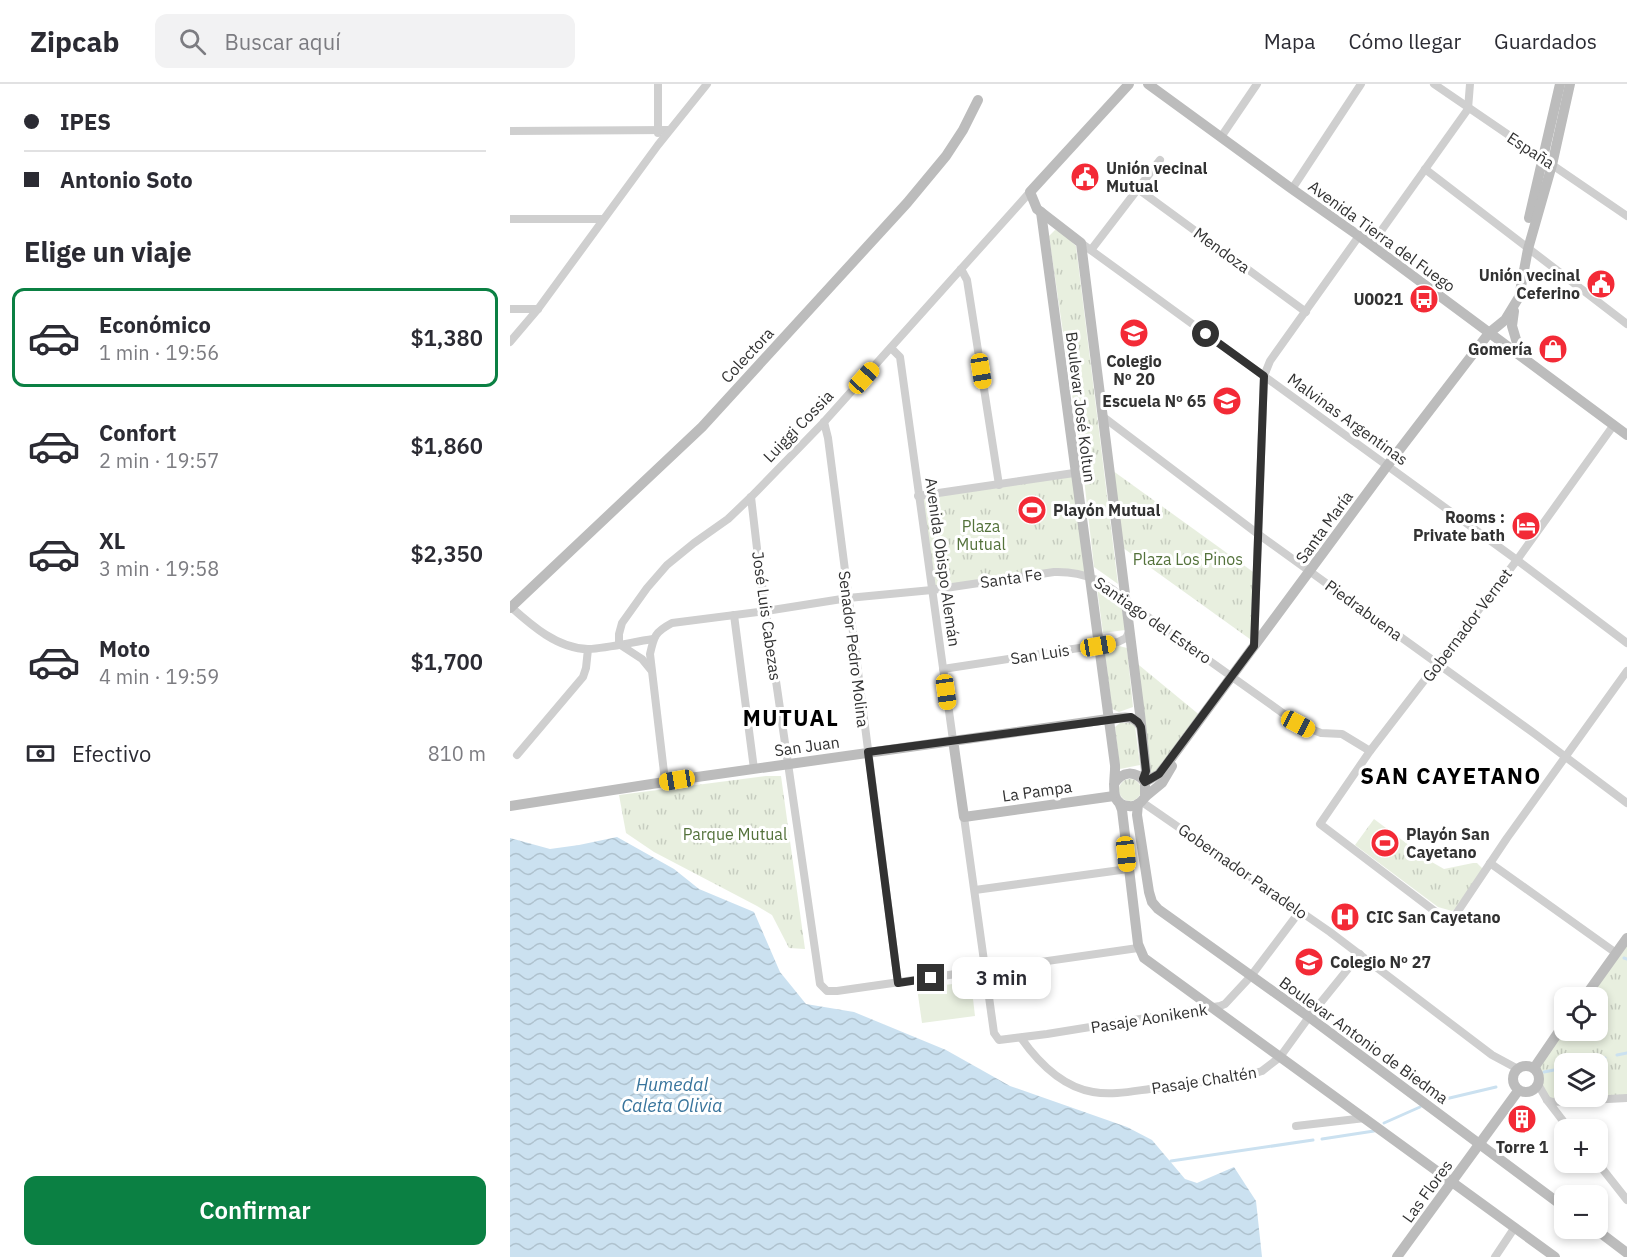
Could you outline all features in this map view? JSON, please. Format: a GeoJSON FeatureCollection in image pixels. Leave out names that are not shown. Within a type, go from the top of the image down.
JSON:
{"type":"FeatureCollection","features":[{"type":"Feature","properties":{"kind":"street"},"geometry":{"type":"LineString","coordinates":[[658,84],[658,145]]}},
{"type":"Feature","properties":{"kind":"street"},"geometry":{"type":"LineString","coordinates":[[510,342],[538,309],[669,130],[707,84]]}},
{"type":"Feature","properties":{"kind":"street"},"geometry":{"type":"LineString","coordinates":[[1030,192],[1129,84]]}},
{"type":"Feature","properties":{"kind":"street"},"geometry":{"type":"LineString","coordinates":[[1221,137],[1257,84]]}},
{"type":"Feature","properties":{"kind":"street"},"geometry":{"type":"LineString","coordinates":[[1292,189],[1361,84]]}},
{"type":"Feature","properties":{"kind":"street","name":"España"},"geometry":{"type":"LineString","coordinates":[[1434,84],[1627,216]]}},
{"type":"Feature","properties":{"kind":"street"},"geometry":{"type":"LineString","coordinates":[[1371,245],[1468,108],[1470,84]]}},
{"type":"Feature","properties":{"kind":"street","name":"Santa María"},"geometry":{"type":"LineString","coordinates":[[1548,162],[1560,84]]}},
{"type":"Feature","properties":{"kind":"street","name":"Santa María"},"geometry":{"type":"LineString","coordinates":[[1144,781],[1159,774],[1180,747],[1387,466],[1492,330],[1514,291],[1570,84]]}},
{"type":"Feature","properties":{"kind":"street","name":"Avenida Tierra del Fuego"},"geometry":{"type":"LineString","coordinates":[[1152,85],[1292,189],[1492,330],[1522,356],[1627,435]]}},
{"type":"Feature","properties":{"kind":"street","name":"Colectora"},"geometry":{"type":"LineString","coordinates":[[510,607],[702,427],[907,203],[946,156],[963,130],[978,100]]}},
{"type":"Feature","properties":{"kind":"street"},"geometry":{"type":"LineString","coordinates":[[510,131],[669,130]]}},
{"type":"Feature","properties":{"kind":"street"},"geometry":{"type":"LineString","coordinates":[[1091,250],[1160,160]]}},
{"type":"Feature","properties":{"kind":"street"},"geometry":{"type":"LineString","coordinates":[[1425,169],[1627,324]]}},
{"type":"Feature","properties":{"kind":"street","name":"Mendoza"},"geometry":{"type":"LineString","coordinates":[[1138,189],[1305,312]]}},
{"type":"Feature","properties":{"kind":"street","name":"Malvinas Argentinas"},"geometry":{"type":"LineString","coordinates":[[1030,192],[1036,208],[1081,243],[1517,560],[1627,643]]}},
{"type":"Feature","properties":{"kind":"street","name":"Luiggi Cossia"},"geometry":{"type":"LineString","coordinates":[[619,644],[622,624],[646,588],[667,565],[728,519],[824,423],[1030,192]]}},
{"type":"Feature","properties":{"kind":"street","name":"Boulevar José Koltun"},"geometry":{"type":"LineString","coordinates":[[1041,212],[1074,473],[1115,765],[1116,794],[1122,810],[1128,869],[1141,953]]}},
{"type":"Feature","properties":{"kind":"street"},"geometry":{"type":"LineString","coordinates":[[510,219],[603,219]]}},
{"type":"Feature","properties":{"kind":"street"},"geometry":{"type":"LineString","coordinates":[[1254,646],[1264,376],[1270,361],[1359,236]]}},
{"type":"Feature","properties":{"kind":"street","name":"Boulevar José Koltun"},"geometry":{"type":"LineString","coordinates":[[1081,243],[1127,602],[1146,771],[1144,781]]}},
{"type":"Feature","properties":{"kind":"street","name":"Santa María"},"geometry":{"type":"LineString","coordinates":[[1492,330],[1505,320],[1519,297],[1525,246]]}},
{"type":"Feature","properties":{"kind":"street"},"geometry":{"type":"LineString","coordinates":[[961,269],[967,280],[999,485]]}},
{"type":"Feature","properties":{"kind":"street"},"geometry":{"type":"LineString","coordinates":[[1519,297],[1512,326],[1516,344],[1522,356]]}},
{"type":"Feature","properties":{"kind":"street"},"geometry":{"type":"LineString","coordinates":[[510,309],[538,309]]}},
{"type":"Feature","properties":{"kind":"street","name":"Avenida Obispo Alemán"},"geometry":{"type":"LineString","coordinates":[[891,348],[900,357],[994,1033]]}},
{"type":"Feature","properties":{"kind":"street","name":"Piedrabuena"},"geometry":{"type":"LineString","coordinates":[[1102,416],[1258,534],[1627,803]]}},
{"type":"Feature","properties":{"kind":"street","name":"Senador Pedro Molina"},"geometry":{"type":"LineString","coordinates":[[824,423],[828,438],[898,983]]}},
{"type":"Feature","properties":{"kind":"street","name":"Gobernador Vernet"},"geometry":{"type":"LineString","coordinates":[[1491,863],[1452,920],[1449,920],[1378,870],[1320,824],[1370,751],[1517,560],[1613,426]]}},
{"type":"Feature","properties":{"kind":"street"},"geometry":{"type":"LineString","coordinates":[[918,496],[1074,473]]}},
{"type":"Feature","properties":{"kind":"street","name":"José Luis Cabezas"},"geometry":{"type":"LineString","coordinates":[[751,497],[820,984],[827,991],[833,992],[898,983]]}},
{"type":"Feature","properties":{"kind":"street","name":"Santa Fe"},"geometry":{"type":"LineString","coordinates":[[653,639],[659,630],[672,624],[848,598],[932,590],[1054,572],[1072,571],[1089,576]]}},
{"type":"Feature","properties":{"kind":"street","name":"Santiago del Estero"},"geometry":{"type":"LineString","coordinates":[[1089,576],[1119,594],[1298,724],[1321,733],[1342,735],[1370,751]]}},
{"type":"Feature","properties":{"kind":"street"},"geometry":{"type":"LineString","coordinates":[[510,607],[538,630],[568,645],[588,649],[653,639],[650,654],[651,670],[665,782]]}},
{"type":"Feature","properties":{"kind":"street","name":"José Luis Cabezas"},"geometry":{"type":"LineString","coordinates":[[734,615],[754,769]]}},
{"type":"Feature","properties":{"kind":"street","name":"San Luis"},"geometry":{"type":"LineString","coordinates":[[943,669],[1123,641],[1130,630]]}},
{"type":"Feature","properties":{"kind":"street"},"geometry":{"type":"LineString","coordinates":[[619,644],[642,659],[651,670]]}},
{"type":"Feature","properties":{"kind":"street"},"geometry":{"type":"LineString","coordinates":[[518,755],[583,676],[588,649]]}},
{"type":"Feature","properties":{"kind":"street"},"geometry":{"type":"LineString","coordinates":[[1616,953],[1491,863],[1627,671]]}},
{"type":"Feature","properties":{"kind":"street","name":"San Juan"},"geometry":{"type":"LineString","coordinates":[[510,806],[868,752],[1108,719],[1131,717],[1141,727]]}},
{"type":"Feature","properties":{"kind":"street","name":"Santa María"},"geometry":{"type":"LineString","coordinates":[[1142,801],[1162,783],[1179,755],[1180,747]]}},
{"type":"Feature","properties":{"kind":"street"},"geometry":{"type":"LineString","coordinates":[[1136,774],[1144,781],[1142,801],[1128,806],[1116,794],[1120,776],[1136,774]]}},
{"type":"Feature","properties":{"kind":"street","name":"La Pampa"},"geometry":{"type":"LineString","coordinates":[[964,817],[1116,794]]}},
{"type":"Feature","properties":{"kind":"street","name":"Boulevar Antonio de Biedma"},"geometry":{"type":"LineString","coordinates":[[1142,801],[1137,815],[1149,893],[1158,909],[1309,1017],[1554,1199]]}},
{"type":"Feature","properties":{"kind":"street","name":"Gobernador Paradelo"},"geometry":{"type":"LineString","coordinates":[[1142,801],[1360,954],[1492,1055],[1518,1069]]}},
{"type":"Feature","properties":{"kind":"street"},"geometry":{"type":"LineString","coordinates":[[975,890],[1128,869]]}},
{"type":"Feature","properties":{"kind":"street","name":"Pasaje Aonikenk"},"geometry":{"type":"LineString","coordinates":[[994,1033],[1002,1040],[1021,1038],[1215,1008],[1225,1004],[1251,976],[1300,911]]}},
{"type":"Feature","properties":{"kind":"street"},"geometry":{"type":"LineString","coordinates":[[1592,987],[1627,938]]}},
{"type":"Feature","properties":{"kind":"street"},"geometry":{"type":"LineString","coordinates":[[898,983],[986,969],[1141,953],[1556,1257]]}},
{"type":"Feature","properties":{"kind":"street","name":"Pasaje Chaltén"},"geometry":{"type":"LineString","coordinates":[[1021,1038],[1041,1064],[1079,1087],[1092,1092],[1106,1094],[1246,1076],[1262,1071],[1280,1057],[1360,954]]}},
{"type":"Feature","properties":{"kind":"street"},"geometry":{"type":"LineString","coordinates":[[1534,1068],[1554,1039]]}},
{"type":"Feature","properties":{"kind":"street"},"geometry":{"type":"LineString","coordinates":[[1539,1086],[1530,1093],[1518,1091],[1513,1077],[1518,1069],[1526,1066],[1534,1068],[1539,1074],[1539,1086],[1562,1119]]}},
{"type":"Feature","properties":{"kind":"street","name":"Las Flores"},"geometry":{"type":"LineString","coordinates":[[1396,1257],[1518,1091]]}},
{"type":"Feature","properties":{"kind":"street"},"geometry":{"type":"LineString","coordinates":[[1547,1100],[1552,1102],[1627,1098]]}},
{"type":"Feature","properties":{"kind":"street"},"geometry":{"type":"LineString","coordinates":[[1296,1126],[1365,1118]]}},
{"type":"Feature","properties":{"kind":"street"},"geometry":{"type":"LineString","coordinates":[[1606,1173],[1627,1200]]}},
{"type":"Feature","properties":{"kind":"street"},"geometry":{"type":"LineString","coordinates":[[1495,1257],[1515,1227]]}},
{"type":"Feature","properties":{"kind":"street"},"geometry":{"type":"LineString","coordinates":[[1608,1239],[1627,1253]]}},
{"type":"Feature","properties":{"kind":"green space"},"geometry":{"type":"Polygon","coordinates":[[[1055,230],[1060,231],[1076,246],[1118,584],[1094,567],[1083,470],[1049,236],[1055,230]]]}},
{"type":"Feature","properties":{"kind":"green space","name":"Plaza Los Pinos"},"geometry":{"type":"Polygon","coordinates":[[[1109,468],[1256,574],[1254,642],[1119,545],[1109,468]]]}},
{"type":"Feature","properties":{"kind":"green space","name":"Plaza Mutual"},"geometry":{"type":"Polygon","coordinates":[[[1074,473],[1089,576],[1072,571],[932,590],[918,496],[1074,473]]]}},
{"type":"Feature","properties":{"kind":"green space"},"geometry":{"type":"Polygon","coordinates":[[[1097,588],[1121,600],[1125,630],[1103,633],[1097,588]]]}},
{"type":"Feature","properties":{"kind":"green space"},"geometry":{"type":"Polygon","coordinates":[[[1119,646],[1127,648],[1133,707],[1119,712],[1112,709],[1105,652],[1108,648],[1119,646]]]}},
{"type":"Feature","properties":{"kind":"green space"},"geometry":{"type":"Polygon","coordinates":[[[1134,661],[1202,717],[1151,780],[1134,661]]]}},
{"type":"Feature","properties":{"kind":"green space"},"geometry":{"type":"Polygon","coordinates":[[[1120,723],[1130,723],[1135,726],[1140,765],[1120,769],[1115,727],[1120,723]]]}},
{"type":"Feature","properties":{"kind":"green space","name":"Parque Mutual"},"geometry":{"type":"Polygon","coordinates":[[[781,776],[805,949],[789,948],[772,915],[654,852],[626,833],[619,795],[781,776]]]}},
{"type":"Feature","properties":{"kind":"green space"},"geometry":{"type":"Polygon","coordinates":[[[1126,779],[1134,779],[1141,786],[1141,794],[1134,801],[1126,801],[1119,794],[1119,786],[1126,779]]]}},
{"type":"Feature","properties":{"kind":"green space"},"geometry":{"type":"Polygon","coordinates":[[[1374,819],[1444,869],[1477,863],[1483,869],[1456,909],[1452,911],[1438,907],[1355,845],[1374,819]]]}},
{"type":"Feature","properties":{"kind":"green space"},"geometry":{"type":"Polygon","coordinates":[[[1627,938],[1627,1098],[1608,1099],[1608,1053],[1554,1053],[1554,1102],[1539,1086],[1540,1078],[1537,1071],[1557,1041],[1608,1041],[1608,987],[1591,987],[1627,938]]]}},
{"type":"Feature","properties":{"kind":"green space"},"geometry":{"type":"Polygon","coordinates":[[[971,982],[975,1016],[922,1023],[917,988],[971,982]]]}},
{"type":"Feature","properties":{"kind":"water","name":"Humedal Caleta Olivia"},"geometry":{"type":"Polygon","coordinates":[[[617,837],[674,869],[699,889],[754,912],[780,972],[806,1004],[854,1012],[946,1050],[1010,1086],[1127,1127],[1152,1140],[1185,1179],[1197,1183],[1234,1167],[1256,1201],[1262,1257],[510,1257],[510,838],[550,849],[617,837]]]}},
{"type":"Feature","properties":{"kind":"waterway"},"geometry":{"type":"LineString","coordinates":[[1617,1055],[1627,1053]]}},
{"type":"Feature","properties":{"kind":"waterway"},"geometry":{"type":"LineString","coordinates":[[1544,1072],[1554,1070]]}},
{"type":"Feature","properties":{"kind":"waterway"},"geometry":{"type":"LineString","coordinates":[[1437,1101],[1496,1087]]}},
{"type":"Feature","properties":{"kind":"waterway"},"geometry":{"type":"LineString","coordinates":[[1384,1123],[1420,1107]]}},
{"type":"Feature","properties":{"kind":"waterway"},"geometry":{"type":"LineString","coordinates":[[1322,1139],[1374,1131]]}},
{"type":"Feature","properties":{"kind":"waterway"},"geometry":{"type":"LineString","coordinates":[[1171,1161],[1313,1140]]}},
{"type":"Feature","properties":{"kind":"place","name":"Unión vecinal Mutual"},"geometry":{"type":"Point","coordinates":[1085,177]}},
{"type":"Feature","properties":{"kind":"place","name":"Unión vecinal Ceferino"},"geometry":{"type":"Point","coordinates":[1601,284]}},
{"type":"Feature","properties":{"kind":"place","name":"U0021"},"geometry":{"type":"Point","coordinates":[1424,299]}},
{"type":"Feature","properties":{"kind":"place","name":"Colegio Nº 20"},"geometry":{"type":"Point","coordinates":[1134,333]}},
{"type":"Feature","properties":{"kind":"place","name":"Gomería"},"geometry":{"type":"Point","coordinates":[1553,349]}},
{"type":"Feature","properties":{"kind":"place","name":"Escuela Nº 65"},"geometry":{"type":"Point","coordinates":[1227,401]}},
{"type":"Feature","properties":{"kind":"place","name":"Playón Mutual"},"geometry":{"type":"Point","coordinates":[1032,510]}},
{"type":"Feature","properties":{"kind":"place","name":"Rooms : Private bath"},"geometry":{"type":"Point","coordinates":[1526,526]}},
{"type":"Feature","properties":{"kind":"place","name":"Playón San Cayetano"},"geometry":{"type":"Point","coordinates":[1385,843]}},
{"type":"Feature","properties":{"kind":"place","name":"CIC San Cayetano"},"geometry":{"type":"Point","coordinates":[1345,917]}},
{"type":"Feature","properties":{"kind":"place","name":"Colegio Nº 27"},"geometry":{"type":"Point","coordinates":[1309,962]}},
{"type":"Feature","properties":{"kind":"place","name":"Torre 1"},"geometry":{"type":"Point","coordinates":[1522,1119]}},
{"type":"Feature","properties":{"kind":"district","name":"MUTUAL"},"geometry":{"type":"Point","coordinates":[791,717]}},
{"type":"Feature","properties":{"kind":"district","name":"SAN CAYETANO"},"geometry":{"type":"Point","coordinates":[1451,775]}},
{"type":"Feature","properties":{"kind":"route"},"geometry":{"type":"LineString","coordinates":[[931,978],[898,983],[868,752],[1131,717],[1141,727],[1145,782],[1159,774],[1254,646],[1264,376],[1206,334]]}}]}
